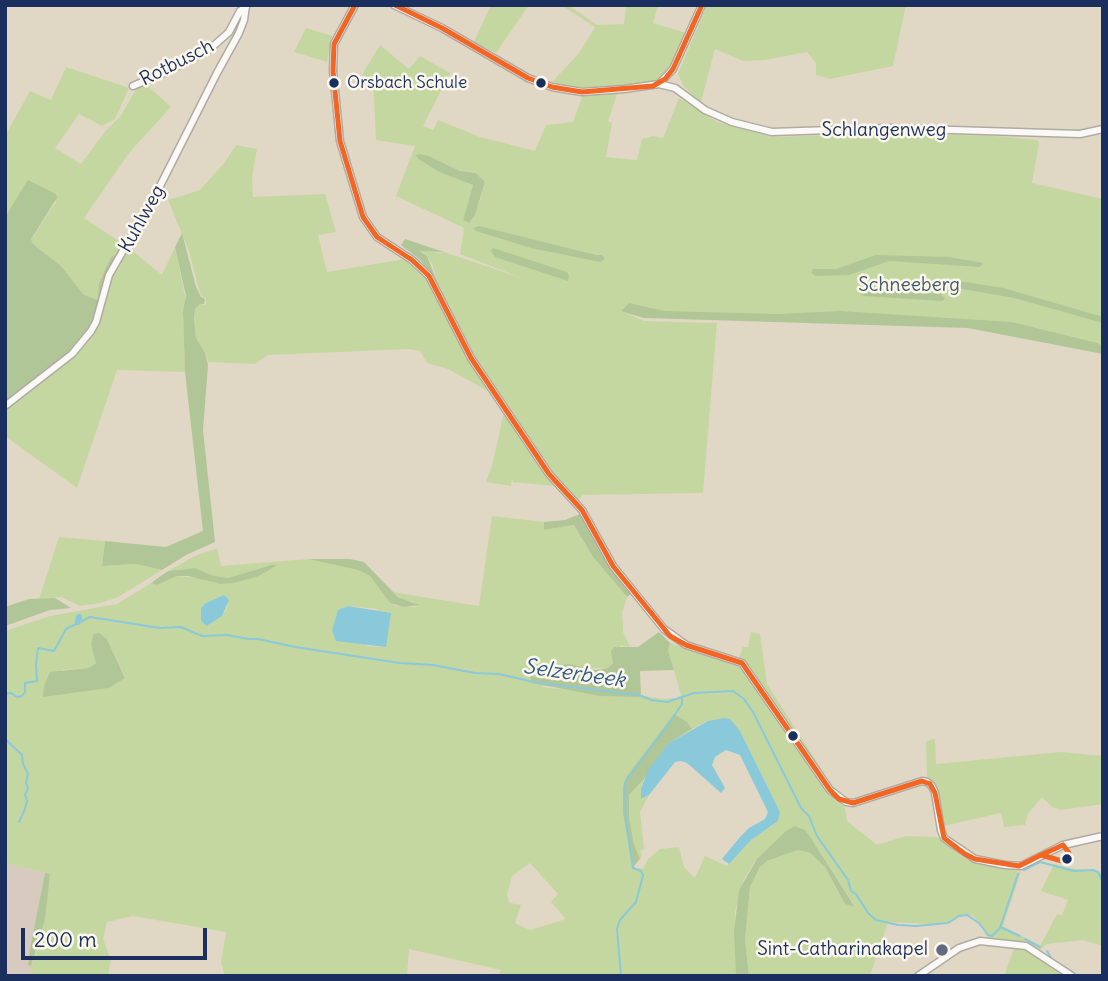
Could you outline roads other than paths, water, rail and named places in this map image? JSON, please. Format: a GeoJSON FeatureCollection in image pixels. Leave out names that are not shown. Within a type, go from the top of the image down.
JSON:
{"type":"FeatureCollection","features":[{"type":"Feature","properties":{"kind":"street"},"geometry":{"type":"LineString","coordinates":[[355,5],[334,44],[333,71],[340,141],[363,217],[377,237],[412,260],[429,276],[471,358],[549,474],[582,509],[613,566],[670,635],[687,645],[742,663],[830,790],[839,799],[853,803],[926,782],[932,786],[935,793],[944,838],[975,859],[1005,865],[1021,866],[1063,845],[1103,836]]}},
{"type":"Feature","properties":{"kind":"street"},"geometry":{"type":"LineString","coordinates":[[394,5],[442,28],[528,78],[552,87],[582,92],[659,84],[676,88]]}},
{"type":"Feature","properties":{"kind":"street"},"geometry":{"type":"LineString","coordinates":[[659,84],[670,74],[702,5]]}},
{"type":"Feature","properties":{"kind":"street","name":"Rotbusch"},"geometry":{"type":"LineString","coordinates":[[133,86],[210,49],[229,32],[240,11],[246,6]]}},
{"type":"Feature","properties":{"kind":"street","name":"Kuhlweg"},"geometry":{"type":"LineString","coordinates":[[5,406],[72,354],[91,331],[109,275],[143,219],[239,33],[246,6]]}},
{"type":"Feature","properties":{"kind":"street"},"geometry":{"type":"LineString","coordinates":[[670,74],[676,88]]}},
{"type":"Feature","properties":{"kind":"street","name":"Schlangenweg"},"geometry":{"type":"LineString","coordinates":[[676,88],[705,110],[732,122],[772,132],[889,128],[1080,134],[1103,129]]}},
{"type":"Feature","properties":{"kind":"street"},"geometry":{"type":"LineString","coordinates":[[918,976],[959,948],[980,941],[1026,946],[1072,976]]}},
{"type":"Feature","properties":{"kind":"water"},"geometry":{"type":"Polygon","coordinates":[[[224,595],[229,600],[222,616],[207,626],[201,620],[201,608],[224,595]]]}},
{"type":"Feature","properties":{"kind":"water"},"geometry":{"type":"Polygon","coordinates":[[[348,606],[391,613],[386,647],[336,641],[332,630],[338,610],[348,606]]]}},
{"type":"Feature","properties":{"kind":"water"},"geometry":{"type":"Polygon","coordinates":[[[730,719],[740,731],[780,812],[778,821],[751,840],[729,864],[722,859],[749,828],[765,819],[768,812],[740,755],[726,750],[715,757],[712,765],[725,788],[721,793],[687,763],[681,761],[675,762],[649,795],[641,799],[641,789],[648,770],[669,743],[708,721],[730,719]]]}},
{"type":"Feature","properties":{"kind":"waterway","name":"Selzerbeek"},"geometry":{"type":"LineString","coordinates":[[78,622],[79,617]]}},
{"type":"Feature","properties":{"kind":"waterway","name":"Selzerbeek"},"geometry":{"type":"LineString","coordinates":[[5,694],[22,696],[25,683],[37,681],[38,648],[54,651],[66,629],[90,617],[160,628],[181,627],[202,636],[227,635],[258,639],[400,663],[433,665],[475,673],[499,674],[538,683],[639,695],[667,702],[694,693],[733,691],[744,699],[753,712],[801,808],[809,816],[817,836],[848,880],[851,891],[876,920],[916,926],[948,923],[959,916],[967,915],[992,936],[1000,928],[1018,874]]}},
{"type":"Feature","properties":{"kind":"waterway"},"geometry":{"type":"LineString","coordinates":[[621,976],[617,929],[620,920],[636,902],[643,875],[641,871],[633,868],[626,823],[625,782],[670,722],[682,704],[682,699]]}},
{"type":"Feature","properties":{"kind":"waterway"},"geometry":{"type":"LineString","coordinates":[[5,739],[22,755],[28,774],[25,795],[27,801],[19,822]]}},
{"type":"Feature","properties":{"kind":"waterway","name":"Selzerbeek"},"geometry":{"type":"LineString","coordinates":[[1024,870],[1040,862],[1074,871],[1093,870],[1098,872],[1103,882]]}},
{"type":"Feature","properties":{"kind":"waterway"},"geometry":{"type":"LineString","coordinates":[[1002,928],[1020,936]]}},
{"type":"Feature","properties":{"kind":"waterway"},"geometry":{"type":"LineString","coordinates":[[1025,939],[1040,947]]}},
{"type":"Feature","properties":{"kind":"waterway"},"geometry":{"type":"LineString","coordinates":[[1047,951],[1052,959]]}},
{"type":"Feature","properties":{"kind":"place","name":"Orsbach Schule"},"geometry":{"type":"Point","coordinates":[334,83]}},
{"type":"Feature","properties":{"kind":"place","name":"Sint-Catharinakapel"},"geometry":{"type":"Point","coordinates":[942,950]}},
{"type":"Feature","properties":{"kind":"park label","name":"Schneeberg"},"geometry":{"type":"Point","coordinates":[909,286]}}]}
